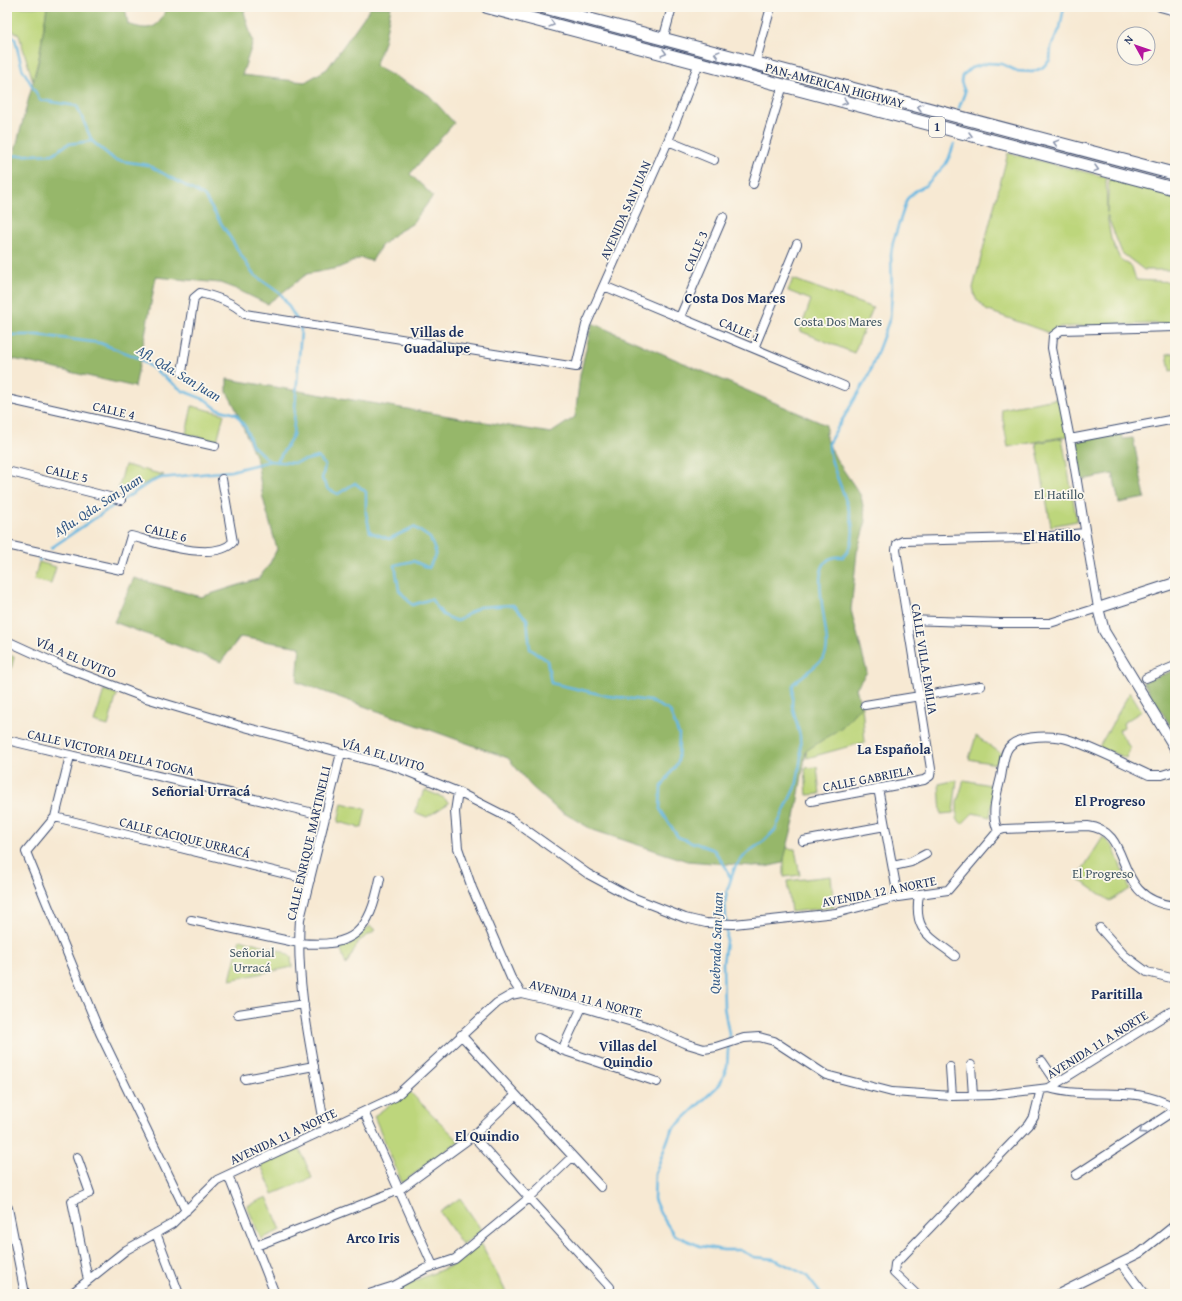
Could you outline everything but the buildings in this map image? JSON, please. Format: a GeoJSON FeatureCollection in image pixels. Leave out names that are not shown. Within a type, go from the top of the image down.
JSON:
{"type":"FeatureCollection","features":[{"type":"Feature","properties":{"kind":"highway","name":"PAN-AMERICAN HIGHWAY"},"geometry":{"type":"LineString","coordinates":[[487,7],[823,95],[992,142],[1175,190]]}},
{"type":"Feature","properties":{"kind":"highway","name":"PAN-AMERICAN HIGHWAY"},"geometry":{"type":"LineString","coordinates":[[543,7],[663,40],[1175,174]]}},
{"type":"Feature","properties":{"kind":"highway"},"geometry":{"type":"LineString","coordinates":[[704,64],[743,69],[755,64],[764,73],[802,84],[823,95]]}},
{"type":"Feature","properties":{"kind":"main road"},"geometry":{"type":"LineString","coordinates":[[1175,583],[1098,608],[1104,631],[1175,748]]}},
{"type":"Feature","properties":{"kind":"street"},"geometry":{"type":"LineString","coordinates":[[663,40],[672,7]]}},
{"type":"Feature","properties":{"kind":"street"},"geometry":{"type":"LineString","coordinates":[[755,64],[771,7]]}},
{"type":"Feature","properties":{"kind":"street"},"geometry":{"type":"LineString","coordinates":[[1160,7],[1175,11]]}},
{"type":"Feature","properties":{"kind":"street","name":"AVENIDA SAN JUAN"},"geometry":{"type":"LineString","coordinates":[[182,372],[194,298],[200,293],[218,298],[236,306],[245,314],[576,367],[586,325],[704,64]]}},
{"type":"Feature","properties":{"kind":"street"},"geometry":{"type":"LineString","coordinates":[[753,184],[783,85]]}},
{"type":"Feature","properties":{"kind":"street"},"geometry":{"type":"LineString","coordinates":[[668,141],[714,160]]}},
{"type":"Feature","properties":{"kind":"street","name":"CALLE 3"},"geometry":{"type":"LineString","coordinates":[[680,317],[723,217]]}},
{"type":"Feature","properties":{"kind":"street"},"geometry":{"type":"LineString","coordinates":[[754,348],[797,244]]}},
{"type":"Feature","properties":{"kind":"street","name":"CALLE 1"},"geometry":{"type":"LineString","coordinates":[[604,286],[844,386]]}},
{"type":"Feature","properties":{"kind":"street"},"geometry":{"type":"LineString","coordinates":[[907,620],[1050,623],[1098,608],[1070,439],[1052,348],[1053,336],[1060,330],[1175,327]]}},
{"type":"Feature","properties":{"kind":"street","name":"CALLE 4"},"geometry":{"type":"LineString","coordinates":[[7,398],[215,446]]}},
{"type":"Feature","properties":{"kind":"street"},"geometry":{"type":"LineString","coordinates":[[1070,439],[1175,419]]}},
{"type":"Feature","properties":{"kind":"street","name":"CALLE 5"},"geometry":{"type":"LineString","coordinates":[[7,471],[121,500]]}},
{"type":"Feature","properties":{"kind":"street","name":"CALLE 6"},"geometry":{"type":"LineString","coordinates":[[7,545],[121,570],[131,536],[200,553],[229,547],[233,542],[222,479]]}},
{"type":"Feature","properties":{"kind":"street","name":"CALLE VILLA EMILIA"},"geometry":{"type":"LineString","coordinates":[[930,776],[931,769],[896,550],[897,544],[903,541],[1028,538],[1085,533]]}},
{"type":"Feature","properties":{"kind":"street","name":"VÍA A EL UVITO"},"geometry":{"type":"LineString","coordinates":[[7,641],[64,667],[146,698],[399,768],[458,792],[501,813],[588,874],[629,896],[685,918],[706,923],[734,924]]}},
{"type":"Feature","properties":{"kind":"street"},"geometry":{"type":"LineString","coordinates":[[1146,678],[1175,666]]}},
{"type":"Feature","properties":{"kind":"street"},"geometry":{"type":"LineString","coordinates":[[864,705],[918,695],[982,686]]}},
{"type":"Feature","properties":{"kind":"street"},"geometry":{"type":"LineString","coordinates":[[1175,771],[1162,775],[1149,775],[1070,740],[1037,737],[1019,740],[1009,747],[1005,758],[996,801],[995,824],[998,831],[1004,829],[1088,826],[1105,830],[1117,846],[1128,874],[1137,888],[1146,897],[1157,902],[1175,906]]}},
{"type":"Feature","properties":{"kind":"street","name":"CALLE VICTORIA DELLA TOGNA"},"geometry":{"type":"LineString","coordinates":[[7,740],[326,816]]}},
{"type":"Feature","properties":{"kind":"street","name":"CALLE ENRIQUE MARTINELLI"},"geometry":{"type":"LineString","coordinates":[[325,1129],[304,1004],[299,961],[300,919],[341,753]]}},
{"type":"Feature","properties":{"kind":"street"},"geometry":{"type":"LineString","coordinates":[[70,756],[55,817],[26,852],[100,1033],[186,1211]]}},
{"type":"Feature","properties":{"kind":"street","name":"CALLE GABRIELA"},"geometry":{"type":"LineString","coordinates":[[811,801],[924,780],[930,776]]}},
{"type":"Feature","properties":{"kind":"street"},"geometry":{"type":"LineString","coordinates":[[878,788],[898,897]]}},
{"type":"Feature","properties":{"kind":"street"},"geometry":{"type":"LineString","coordinates":[[458,792],[455,812],[458,848],[472,888],[511,978],[521,993]]}},
{"type":"Feature","properties":{"kind":"street","name":"CALLE CACIQUE URRACÁ"},"geometry":{"type":"LineString","coordinates":[[55,817],[310,880]]}},
{"type":"Feature","properties":{"kind":"street"},"geometry":{"type":"LineString","coordinates":[[803,841],[885,826]]}},
{"type":"Feature","properties":{"kind":"street","name":"AVENIDA 12 A NORTE"},"geometry":{"type":"LineString","coordinates":[[734,924],[836,913],[898,897],[948,890],[998,831]]}},
{"type":"Feature","properties":{"kind":"street"},"geometry":{"type":"LineString","coordinates":[[893,866],[911,862],[926,854]]}},
{"type":"Feature","properties":{"kind":"street"},"geometry":{"type":"LineString","coordinates":[[191,920],[299,944],[314,945],[347,941],[366,923],[375,903],[380,879]]}},
{"type":"Feature","properties":{"kind":"street"},"geometry":{"type":"LineString","coordinates":[[919,894],[916,909],[921,929],[954,956]]}},
{"type":"Feature","properties":{"kind":"street"},"geometry":{"type":"LineString","coordinates":[[1100,928],[1124,955],[1148,972],[1175,979]]}},
{"type":"Feature","properties":{"kind":"street","name":"AVENIDA 11 A NORTE"},"geometry":{"type":"LineString","coordinates":[[71,1294],[126,1250],[172,1224],[217,1180],[395,1097],[497,1003],[511,995],[521,993],[582,1007],[649,1027],[684,1043],[704,1049],[744,1038],[759,1037],[774,1041],[826,1075],[892,1092],[952,1096],[973,1096],[1045,1088],[1057,1083],[1175,1010]]}},
{"type":"Feature","properties":{"kind":"street"},"geometry":{"type":"LineString","coordinates":[[238,1014],[304,1004]]}},
{"type":"Feature","properties":{"kind":"street"},"geometry":{"type":"LineString","coordinates":[[562,1050],[582,1007]]}},
{"type":"Feature","properties":{"kind":"street"},"geometry":{"type":"LineString","coordinates":[[461,1035],[601,1187]]}},
{"type":"Feature","properties":{"kind":"street"},"geometry":{"type":"LineString","coordinates":[[538,1038],[562,1050],[657,1082]]}},
{"type":"Feature","properties":{"kind":"street"},"geometry":{"type":"LineString","coordinates":[[1042,1061],[1057,1083]]}},
{"type":"Feature","properties":{"kind":"street"},"geometry":{"type":"LineString","coordinates":[[971,1065],[973,1096]]}},
{"type":"Feature","properties":{"kind":"street"},"geometry":{"type":"LineString","coordinates":[[245,1079],[314,1066]]}},
{"type":"Feature","properties":{"kind":"street"},"geometry":{"type":"LineString","coordinates":[[950,1067],[952,1096]]}},
{"type":"Feature","properties":{"kind":"street"},"geometry":{"type":"LineString","coordinates":[[916,1294],[894,1273],[895,1264],[1029,1125],[1034,1117],[1045,1088],[1065,1093],[1145,1095],[1161,1100],[1175,1109],[1076,1175]]}},
{"type":"Feature","properties":{"kind":"street"},"geometry":{"type":"LineString","coordinates":[[256,1246],[399,1190],[473,1136],[516,1095]]}},
{"type":"Feature","properties":{"kind":"street"},"geometry":{"type":"LineString","coordinates":[[364,1112],[433,1266]]}},
{"type":"Feature","properties":{"kind":"street"},"geometry":{"type":"LineString","coordinates":[[473,1136],[610,1287],[608,1294]]}},
{"type":"Feature","properties":{"kind":"street"},"geometry":{"type":"LineString","coordinates":[[77,1157],[90,1193],[72,1201],[88,1280]]}},
{"type":"Feature","properties":{"kind":"street"},"geometry":{"type":"LineString","coordinates":[[369,1294],[394,1286],[433,1266],[455,1260],[529,1198],[572,1157]]}},
{"type":"Feature","properties":{"kind":"street"},"geometry":{"type":"LineString","coordinates":[[228,1175],[275,1294]]}},
{"type":"Feature","properties":{"kind":"street"},"geometry":{"type":"LineString","coordinates":[[8,1208],[26,1294]]}},
{"type":"Feature","properties":{"kind":"street"},"geometry":{"type":"LineString","coordinates":[[1061,1294],[1140,1253],[1175,1225]]}},
{"type":"Feature","properties":{"kind":"street"},"geometry":{"type":"LineString","coordinates":[[156,1233],[179,1294]]}},
{"type":"Feature","properties":{"kind":"street"},"geometry":{"type":"LineString","coordinates":[[1121,1263],[1144,1294]]}},
{"type":"Feature","properties":{"kind":"street"},"geometry":{"type":"LineString","coordinates":[[394,1286],[397,1294]]}},
{"type":"Feature","properties":{"kind":"green space"},"geometry":{"type":"Polygon","coordinates":[[[7,7],[47,7],[39,57],[33,81],[19,35],[7,26],[7,7]]]}},
{"type":"Feature","properties":{"kind":"green space"},"geometry":{"type":"Polygon","coordinates":[[[47,7],[125,7],[128,24],[148,28],[153,27],[161,20],[167,7],[246,7],[244,12],[253,42],[242,75],[305,82],[327,69],[371,7],[391,7],[384,42],[375,66],[429,95],[454,123],[410,174],[433,196],[412,224],[396,233],[381,246],[372,261],[361,258],[338,268],[307,274],[267,304],[220,283],[156,277],[135,387],[9,358],[7,356],[7,181],[39,59],[47,7]]]}},
{"type":"Feature","properties":{"kind":"green space"},"geometry":{"type":"Polygon","coordinates":[[[1008,153],[1106,177],[1107,213],[1109,177],[1175,196],[1175,270],[1144,270],[1122,253],[1107,215],[1111,239],[1120,259],[1132,267],[1136,280],[1175,282],[1175,323],[1060,327],[1049,333],[986,310],[975,297],[973,288],[1008,153]]]}},
{"type":"Feature","properties":{"kind":"green space","name":"Costa Dos Mares"},"geometry":{"type":"Polygon","coordinates":[[[793,279],[873,308],[854,353],[800,331],[811,300],[788,291],[793,279]]]}},
{"type":"Feature","properties":{"kind":"green space"},"geometry":{"type":"Polygon","coordinates":[[[592,323],[826,425],[826,439],[836,459],[861,496],[866,521],[857,552],[851,610],[867,672],[856,688],[861,706],[842,727],[806,751],[795,817],[783,863],[765,867],[687,861],[593,830],[557,809],[531,786],[508,758],[297,682],[300,647],[240,637],[221,662],[114,622],[134,578],[201,597],[258,579],[269,565],[277,549],[263,498],[257,461],[236,409],[227,392],[227,379],[551,433],[575,417],[580,375],[592,323]]]}},
{"type":"Feature","properties":{"kind":"green space"},"geometry":{"type":"Polygon","coordinates":[[[1175,353],[1175,370],[1170,371],[1167,354],[1175,353]]]}},
{"type":"Feature","properties":{"kind":"green space"},"geometry":{"type":"Polygon","coordinates":[[[1061,398],[1068,436],[1008,447],[1001,409],[1061,398]]]}},
{"type":"Feature","properties":{"kind":"green space"},"geometry":{"type":"Polygon","coordinates":[[[192,406],[224,414],[217,441],[186,434],[192,406]]]}},
{"type":"Feature","properties":{"kind":"green space"},"geometry":{"type":"Polygon","coordinates":[[[1121,432],[1123,439],[1133,438],[1145,498],[1119,503],[1113,474],[1081,480],[1074,442],[1121,432]]]}},
{"type":"Feature","properties":{"kind":"green space","name":"El Hatillo"},"geometry":{"type":"Polygon","coordinates":[[[1062,438],[1077,521],[1051,526],[1036,443],[1062,438]]]}},
{"type":"Feature","properties":{"kind":"green space"},"geometry":{"type":"Polygon","coordinates":[[[125,465],[164,475],[125,492],[118,490],[125,465]]]}},
{"type":"Feature","properties":{"kind":"green space"},"geometry":{"type":"Polygon","coordinates":[[[39,562],[56,567],[51,584],[34,580],[39,562]]]}},
{"type":"Feature","properties":{"kind":"green space"},"geometry":{"type":"Polygon","coordinates":[[[7,654],[14,657],[7,686],[7,654]]]}},
{"type":"Feature","properties":{"kind":"green space"},"geometry":{"type":"Polygon","coordinates":[[[1175,670],[1175,733],[1143,682],[1175,670]]]}},
{"type":"Feature","properties":{"kind":"green space"},"geometry":{"type":"Polygon","coordinates":[[[104,690],[117,694],[108,726],[94,722],[104,690]]]}},
{"type":"Feature","properties":{"kind":"green space"},"geometry":{"type":"Polygon","coordinates":[[[1130,692],[1142,711],[1123,723],[1124,727],[1119,730],[1130,748],[1126,758],[1099,747],[1130,692]]]}},
{"type":"Feature","properties":{"kind":"green space"},"geometry":{"type":"Polygon","coordinates":[[[862,705],[865,742],[807,758],[805,745],[826,715],[862,705]]]}},
{"type":"Feature","properties":{"kind":"green space"},"geometry":{"type":"Polygon","coordinates":[[[976,736],[1002,754],[1000,765],[969,759],[976,736]]]}},
{"type":"Feature","properties":{"kind":"green space"},"geometry":{"type":"Polygon","coordinates":[[[817,767],[820,794],[807,795],[805,768],[817,767]]]}},
{"type":"Feature","properties":{"kind":"green space","name":"La Española"},"geometry":{"type":"Polygon","coordinates":[[[957,780],[953,813],[941,814],[939,784],[957,780]]]}},
{"type":"Feature","properties":{"kind":"green space"},"geometry":{"type":"Polygon","coordinates":[[[964,780],[995,786],[990,817],[973,813],[962,824],[957,819],[957,802],[964,780]]]}},
{"type":"Feature","properties":{"kind":"green space"},"geometry":{"type":"Polygon","coordinates":[[[425,790],[444,798],[449,803],[427,817],[414,812],[425,790]]]}},
{"type":"Feature","properties":{"kind":"green space"},"geometry":{"type":"Polygon","coordinates":[[[342,803],[366,809],[362,828],[338,822],[342,803]]]}},
{"type":"Feature","properties":{"kind":"green space","name":"El Progreso"},"geometry":{"type":"Polygon","coordinates":[[[1103,837],[1113,847],[1130,889],[1110,901],[1077,878],[1103,837]]]}},
{"type":"Feature","properties":{"kind":"green space"},"geometry":{"type":"Polygon","coordinates":[[[784,848],[795,849],[800,875],[784,877],[784,848]]]}},
{"type":"Feature","properties":{"kind":"green space"},"geometry":{"type":"Polygon","coordinates":[[[831,876],[834,907],[791,912],[787,881],[831,876]]]}},
{"type":"Feature","properties":{"kind":"green space"},"geometry":{"type":"Polygon","coordinates":[[[370,926],[376,930],[359,941],[346,965],[340,947],[350,944],[370,926]]]}},
{"type":"Feature","properties":{"kind":"green space","name":"Señorial Urracá"},"geometry":{"type":"Polygon","coordinates":[[[240,939],[282,951],[291,957],[292,967],[230,980],[240,939]]]}},
{"type":"Feature","properties":{"kind":"green space"},"geometry":{"type":"Polygon","coordinates":[[[409,1091],[459,1141],[402,1183],[374,1116],[409,1091]]]}},
{"type":"Feature","properties":{"kind":"green space"},"geometry":{"type":"Polygon","coordinates":[[[300,1149],[312,1178],[273,1194],[261,1165],[300,1149]]]}},
{"type":"Feature","properties":{"kind":"green space"},"geometry":{"type":"Polygon","coordinates":[[[267,1197],[281,1230],[261,1239],[247,1206],[267,1197]]]}},
{"type":"Feature","properties":{"kind":"green space"},"geometry":{"type":"Polygon","coordinates":[[[460,1198],[482,1231],[462,1244],[440,1212],[460,1198]]]}},
{"type":"Feature","properties":{"kind":"green space"},"geometry":{"type":"Polygon","coordinates":[[[481,1243],[507,1294],[403,1294],[400,1287],[458,1263],[481,1243]]]}},
{"type":"Feature","properties":{"kind":"waterway","name":"Quebrada San Juan"},"geometry":{"type":"LineString","coordinates":[[959,108],[965,92],[961,82],[962,76],[971,68],[988,63],[1002,64],[1017,71],[1032,72],[1042,68],[1050,60],[1051,47],[1060,28],[1064,7]]}},
{"type":"Feature","properties":{"kind":"waterway"},"geometry":{"type":"LineString","coordinates":[[7,33],[15,39],[22,68],[40,100],[77,106],[92,141],[115,160],[148,165],[204,196],[253,274],[281,294],[297,320]]}},
{"type":"Feature","properties":{"kind":"waterway","name":"Aflu. Qda. San Juan"},"geometry":{"type":"LineString","coordinates":[[7,156],[53,154],[68,144],[92,141]]}},
{"type":"Feature","properties":{"kind":"waterway","name":"Quebrada San Juan"},"geometry":{"type":"LineString","coordinates":[[821,1294],[806,1275],[774,1259],[754,1257],[740,1250],[723,1250],[700,1246],[674,1235],[660,1213],[654,1199],[655,1174],[671,1131],[720,1084],[727,1067],[729,1034],[724,1007],[723,963],[727,934],[725,903],[727,891],[735,867],[747,853],[764,841],[775,830],[797,783],[801,757],[800,736],[792,705],[793,684],[819,663],[825,655],[827,645],[820,580],[823,567],[830,559],[843,557],[851,545],[853,532],[851,517],[834,470],[830,455],[829,442],[868,377],[890,318],[892,294],[891,254],[893,242],[907,199],[915,191],[925,186],[945,165],[954,144]]}},
{"type":"Feature","properties":{"kind":"waterway"},"geometry":{"type":"LineString","coordinates":[[277,462],[293,435],[301,330],[299,325]]}},
{"type":"Feature","properties":{"kind":"waterway","name":"Afl. Qda. San Juan"},"geometry":{"type":"LineString","coordinates":[[7,335],[38,335],[100,343],[139,358],[183,391],[206,400],[217,409],[236,414],[246,428],[252,445],[269,461]]}},
{"type":"Feature","properties":{"kind":"waterway","name":"Aflu. Qda. San Juan"},"geometry":{"type":"LineString","coordinates":[[123,500],[149,483],[161,478],[231,471],[270,461],[294,463],[318,457],[325,465],[322,479],[328,489],[338,494],[355,483],[366,492],[366,513],[370,532],[389,539],[414,527],[430,538],[436,553],[429,568],[413,561],[395,565],[399,590],[412,605],[431,599],[443,615],[457,621],[479,607],[513,605],[527,619],[530,649],[547,660],[551,683],[608,696],[650,701],[670,711],[679,735],[678,762],[661,788],[660,809],[678,837],[714,850],[727,869],[730,878]]}},
{"type":"Feature","properties":{"kind":"waterway","name":"Aflu. Qda. San Juan"},"geometry":{"type":"LineString","coordinates":[[51,548],[119,502]]}},
{"type":"Feature","properties":{"kind":"district","name":"Costa Dos Mares"},"geometry":{"type":"Point","coordinates":[735,298]}},
{"type":"Feature","properties":{"kind":"district","name":"Villas de Guadalupe"},"geometry":{"type":"Point","coordinates":[437,340]}},
{"type":"Feature","properties":{"kind":"district","name":"El Hatillo"},"geometry":{"type":"Point","coordinates":[1052,536]}},
{"type":"Feature","properties":{"kind":"district","name":"La Española"},"geometry":{"type":"Point","coordinates":[894,749]}},
{"type":"Feature","properties":{"kind":"district","name":"Señorial Urracá"},"geometry":{"type":"Point","coordinates":[201,791]}},
{"type":"Feature","properties":{"kind":"district","name":"El Progreso"},"geometry":{"type":"Point","coordinates":[1110,801]}},
{"type":"Feature","properties":{"kind":"district","name":"Paritilla"},"geometry":{"type":"Point","coordinates":[1117,994]}},
{"type":"Feature","properties":{"kind":"district","name":"Villas del Quindio"},"geometry":{"type":"Point","coordinates":[628,1054]}},
{"type":"Feature","properties":{"kind":"district","name":"El Quindio"},"geometry":{"type":"Point","coordinates":[487,1136]}},
{"type":"Feature","properties":{"kind":"district","name":"Arco Iris"},"geometry":{"type":"Point","coordinates":[373,1238]}}]}
